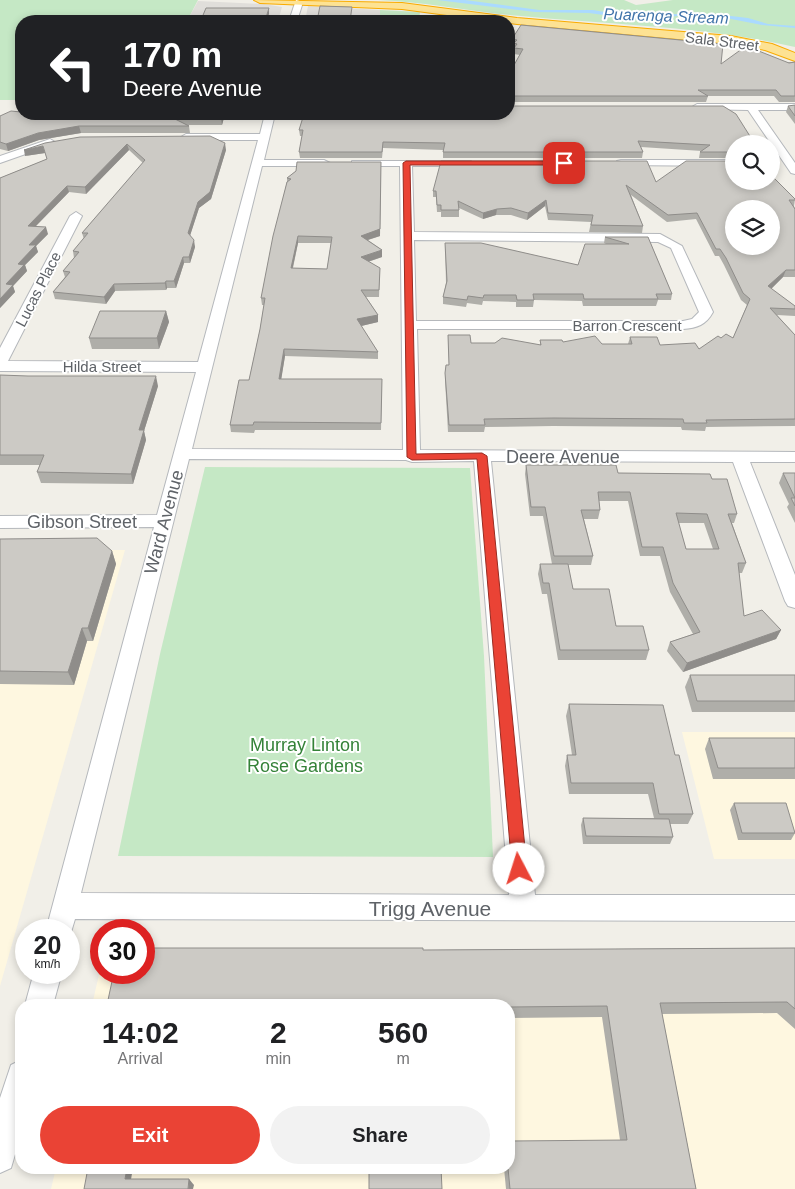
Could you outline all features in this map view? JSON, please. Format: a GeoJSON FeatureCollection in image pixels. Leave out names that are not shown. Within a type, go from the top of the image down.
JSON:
{"type":"FeatureCollection","features":[{"type":"Feature","properties":{"kind":"highway","name":"Sala Street"},"geometry":{"type":"LineString","coordinates":[[260,0],[402,6],[471,15]]}},
{"type":"Feature","properties":{"kind":"highway","name":"Sala Street"},"geometry":{"type":"LineString","coordinates":[[515,21],[731,40],[768,47],[795,57]]}},
{"type":"Feature","properties":{"kind":"street"},"geometry":{"type":"LineString","coordinates":[[294,15],[299,2]]}},
{"type":"Feature","properties":{"kind":"street"},"geometry":{"type":"LineString","coordinates":[[683,107],[795,107]]}},
{"type":"Feature","properties":{"kind":"street"},"geometry":{"type":"LineString","coordinates":[[751,107],[792,167]]}},
{"type":"Feature","properties":{"kind":"street","name":"Ward Avenue"},"geometry":{"type":"LineString","coordinates":[[62,918],[268,120]]}},
{"type":"Feature","properties":{"kind":"street"},"geometry":{"type":"LineString","coordinates":[[175,137],[263,137]]}},
{"type":"Feature","properties":{"kind":"street"},"geometry":{"type":"LineString","coordinates":[[0,160],[44,144],[58,141]]}},
{"type":"Feature","properties":{"kind":"street"},"geometry":{"type":"LineString","coordinates":[[256,163],[484,163]]}},
{"type":"Feature","properties":{"kind":"street"},"geometry":{"type":"LineString","coordinates":[[406,163],[412,457]]}},
{"type":"Feature","properties":{"kind":"street"},"geometry":{"type":"LineString","coordinates":[[613,163],[725,164]]}},
{"type":"Feature","properties":{"kind":"street","name":"Lucas Place"},"geometry":{"type":"LineString","coordinates":[[0,365],[76,216]]}},
{"type":"Feature","properties":{"kind":"street","name":"Barron Crescent"},"geometry":{"type":"LineString","coordinates":[[408,236],[660,238],[676,246],[706,312],[696,324],[683,325],[409,325]]}},
{"type":"Feature","properties":{"kind":"street","name":"Hilda Street"},"geometry":{"type":"LineString","coordinates":[[0,365],[204,367]]}},
{"type":"Feature","properties":{"kind":"street","name":"Deere Avenue"},"geometry":{"type":"LineString","coordinates":[[182,454],[412,457],[795,457]]}},
{"type":"Feature","properties":{"kind":"street"},"geometry":{"type":"LineString","coordinates":[[482,456],[523,908]]}},
{"type":"Feature","properties":{"kind":"street"},"geometry":{"type":"LineString","coordinates":[[740,458],[795,601]]}},
{"type":"Feature","properties":{"kind":"street","name":"Gibson Street"},"geometry":{"type":"LineString","coordinates":[[0,522],[164,521]]}},
{"type":"Feature","properties":{"kind":"street","name":"Trigg Avenue"},"geometry":{"type":"LineString","coordinates":[[62,918],[523,908],[795,908]]}},
{"type":"Feature","properties":{"kind":"street"},"geometry":{"type":"LineString","coordinates":[[41,999],[45,984]]}},
{"type":"Feature","properties":{"kind":"street"},"geometry":{"type":"LineString","coordinates":[[0,1157],[15,1098]]}},
{"type":"Feature","properties":{"kind":"shaded area"},"geometry":{"type":"Polygon","coordinates":[[[198,1],[264,4],[282,7],[280,15],[190,15],[198,1]]]}},
{"type":"Feature","properties":{"kind":"shaded area"},"geometry":{"type":"Polygon","coordinates":[[[308,6],[380,10],[380,15],[306,15],[308,6]]]}},
{"type":"Feature","properties":{"kind":"shaded area"},"geometry":{"type":"Polygon","coordinates":[[[0,550],[125,550],[19,919],[15,919],[15,934],[0,986],[0,550]]]}},
{"type":"Feature","properties":{"kind":"shaded area"},"geometry":{"type":"Polygon","coordinates":[[[682,732],[795,732],[795,859],[714,859],[682,732]]]}},
{"type":"Feature","properties":{"kind":"shaded area"},"geometry":{"type":"Polygon","coordinates":[[[795,953],[795,1189],[51,1189],[55,1174],[515,1174],[515,999],[93,999],[97,984],[155,984],[155,972],[795,953]]]}},
{"type":"Feature","properties":{"kind":"green space"},"geometry":{"type":"Polygon","coordinates":[[[0,0],[198,0],[190,15],[15,15],[15,100],[0,100],[0,0]]]}},
{"type":"Feature","properties":{"kind":"green space"},"geometry":{"type":"Polygon","coordinates":[[[378,0],[624,0],[636,5],[673,0],[795,0],[795,47],[693,30],[521,16],[378,0]]]}},
{"type":"Feature","properties":{"kind":"green space"},"geometry":{"type":"Polygon","coordinates":[[[380,10],[420,12],[420,15],[380,15],[380,10]]]}},
{"type":"Feature","properties":{"kind":"green space","name":"Murray Linton Rose Gardens"},"geometry":{"type":"Polygon","coordinates":[[[205,467],[470,468],[484,656],[493,857],[118,856],[160,654],[205,467]]]}},
{"type":"Feature","properties":{"kind":"water","name":"Puarenga Stream"},"geometry":{"type":"Polygon","coordinates":[[[437,0],[465,0],[539,10],[593,10],[634,17],[672,14],[731,16],[748,18],[768,24],[795,26],[795,28],[762,25],[726,18],[677,16],[640,20],[589,13],[535,12],[437,0]]]}},
{"type":"Feature","properties":{"kind":"building"},"geometry":{"type":"Polygon","coordinates":[[[320,6],[352,7],[351,15],[318,15],[320,6]]]}},
{"type":"Feature","properties":{"kind":"building"},"geometry":{"type":"Polygon","coordinates":[[[206,8],[269,8],[267,15],[203,15],[206,8]]]}},
{"type":"Feature","properties":{"kind":"building"},"geometry":{"type":"Polygon","coordinates":[[[521,25],[723,44],[721,64],[746,46],[789,63],[795,62],[795,96],[781,96],[776,90],[698,90],[708,96],[515,96],[515,63],[523,49],[515,48],[517,40],[515,40],[515,34],[521,25]]]}},
{"type":"Feature","properties":{"kind":"building"},"geometry":{"type":"Polygon","coordinates":[[[795,105],[795,116],[788,106],[795,105]]]}},
{"type":"Feature","properties":{"kind":"building"},"geometry":{"type":"Polygon","coordinates":[[[515,106],[723,106],[736,114],[749,135],[725,135],[725,152],[700,152],[710,145],[638,141],[643,152],[443,152],[445,143],[383,142],[382,152],[299,152],[303,130],[299,130],[302,120],[515,120],[515,106]]]}},
{"type":"Feature","properties":{"kind":"building"},"geometry":{"type":"Polygon","coordinates":[[[11,111],[15,111],[15,120],[177,120],[189,126],[79,126],[38,133],[6,144],[0,142],[0,116],[11,111]]]}},
{"type":"Feature","properties":{"kind":"building"},"geometry":{"type":"Polygon","coordinates":[[[210,136],[225,143],[210,192],[198,202],[188,233],[194,240],[189,257],[183,257],[174,281],[166,281],[165,283],[114,284],[104,297],[53,292],[70,272],[63,271],[79,252],[73,251],[88,233],[82,233],[145,160],[127,144],[85,187],[67,186],[28,226],[46,227],[29,245],[36,245],[18,264],[24,265],[6,284],[13,285],[0,299],[0,178],[47,159],[43,146],[24,150],[45,143],[80,137],[210,136]]]}},
{"type":"Feature","properties":{"kind":"building"},"geometry":{"type":"Polygon","coordinates":[[[441,161],[647,161],[656,182],[686,161],[725,161],[725,190],[780,190],[780,184],[795,199],[789,200],[795,209],[795,270],[786,270],[768,286],[795,306],[795,309],[770,308],[795,335],[795,419],[706,420],[707,423],[684,423],[683,419],[484,419],[485,425],[449,425],[445,373],[446,365],[449,365],[448,335],[470,335],[471,343],[495,343],[502,338],[541,345],[540,340],[562,340],[563,342],[595,336],[602,344],[632,344],[630,337],[657,337],[660,345],[695,343],[699,349],[718,336],[721,338],[726,334],[733,338],[750,299],[743,293],[726,258],[720,249],[716,249],[697,213],[668,215],[626,185],[643,226],[591,225],[593,215],[548,213],[546,200],[528,213],[511,208],[483,213],[458,201],[459,210],[441,210],[441,205],[437,205],[436,191],[433,191],[441,161]]]}},
{"type":"Feature","properties":{"kind":"building"},"geometry":{"type":"Polygon","coordinates":[[[297,162],[381,162],[380,229],[361,236],[382,250],[361,257],[380,268],[379,290],[361,290],[378,315],[357,319],[378,352],[284,349],[279,379],[382,379],[381,423],[254,422],[253,425],[230,425],[239,380],[249,380],[260,329],[265,298],[261,298],[273,236],[287,182],[291,179],[287,178],[296,171],[297,162]],[[298,236],[291,268],[327,269],[332,237],[298,236]]]}},
{"type":"Feature","properties":{"kind":"building"},"geometry":{"type":"Polygon","coordinates":[[[605,237],[648,237],[672,294],[656,294],[658,299],[584,299],[583,294],[533,294],[534,300],[517,300],[516,295],[484,295],[483,298],[468,296],[467,300],[443,297],[447,281],[445,243],[481,243],[578,265],[585,244],[629,244],[605,237]]]}},
{"type":"Feature","properties":{"kind":"building"},"geometry":{"type":"Polygon","coordinates":[[[100,311],[166,311],[157,338],[89,338],[100,311]]]}},
{"type":"Feature","properties":{"kind":"building"},"geometry":{"type":"Polygon","coordinates":[[[0,375],[156,376],[139,430],[144,430],[131,474],[37,472],[44,455],[0,455],[0,375]]]}},
{"type":"Feature","properties":{"kind":"building"},"geometry":{"type":"Polygon","coordinates":[[[526,465],[616,465],[618,473],[710,474],[712,479],[727,479],[737,514],[728,514],[746,563],[738,563],[744,616],[762,610],[781,630],[687,663],[670,642],[700,632],[673,583],[663,547],[642,547],[630,492],[598,492],[600,510],[581,510],[593,556],[554,556],[545,507],[531,507],[526,465]],[[676,513],[686,549],[719,549],[707,514],[676,513]]]}},
{"type":"Feature","properties":{"kind":"building"},"geometry":{"type":"Polygon","coordinates":[[[783,473],[795,473],[795,498],[783,473]]]}},
{"type":"Feature","properties":{"kind":"building"},"geometry":{"type":"Polygon","coordinates":[[[791,498],[795,498],[795,506],[791,498]]]}},
{"type":"Feature","properties":{"kind":"building"},"geometry":{"type":"Polygon","coordinates":[[[97,538],[112,551],[88,628],[82,628],[68,672],[0,671],[0,539],[97,538]]]}},
{"type":"Feature","properties":{"kind":"building"},"geometry":{"type":"Polygon","coordinates":[[[540,564],[568,564],[573,589],[609,589],[616,626],[643,626],[649,650],[560,650],[549,583],[543,583],[540,564]]]}},
{"type":"Feature","properties":{"kind":"building"},"geometry":{"type":"Polygon","coordinates":[[[690,675],[795,675],[795,701],[697,701],[690,675]]]}},
{"type":"Feature","properties":{"kind":"building"},"geometry":{"type":"Polygon","coordinates":[[[569,704],[663,705],[675,755],[679,755],[693,814],[659,814],[653,783],[571,783],[567,755],[576,755],[569,704]]]}},
{"type":"Feature","properties":{"kind":"building"},"geometry":{"type":"Polygon","coordinates":[[[709,738],[795,738],[795,768],[718,768],[709,738]]]}},
{"type":"Feature","properties":{"kind":"building"},"geometry":{"type":"Polygon","coordinates":[[[734,803],[786,803],[795,833],[742,833],[734,803]]]}},
{"type":"Feature","properties":{"kind":"building"},"geometry":{"type":"Polygon","coordinates":[[[583,818],[669,819],[673,837],[586,836],[583,818]]]}},
{"type":"Feature","properties":{"kind":"building"},"geometry":{"type":"Polygon","coordinates":[[[155,948],[423,948],[423,950],[795,948],[795,1009],[787,1002],[660,1003],[696,1189],[510,1189],[509,1174],[515,1174],[515,1141],[627,1140],[607,1006],[515,1007],[515,999],[108,999],[111,984],[155,984],[155,948]]]}},
{"type":"Feature","properties":{"kind":"building"},"geometry":{"type":"Polygon","coordinates":[[[87,1174],[126,1174],[125,1179],[189,1179],[188,1189],[84,1189],[87,1174]]]}},
{"type":"Feature","properties":{"kind":"building"},"geometry":{"type":"Polygon","coordinates":[[[369,1174],[441,1174],[442,1189],[369,1189],[369,1174]]]}},
{"type":"Feature","properties":{"kind":"route"},"geometry":{"type":"LineString","coordinates":[[519,869],[482,456],[412,457],[406,163],[564,163]]}}]}
